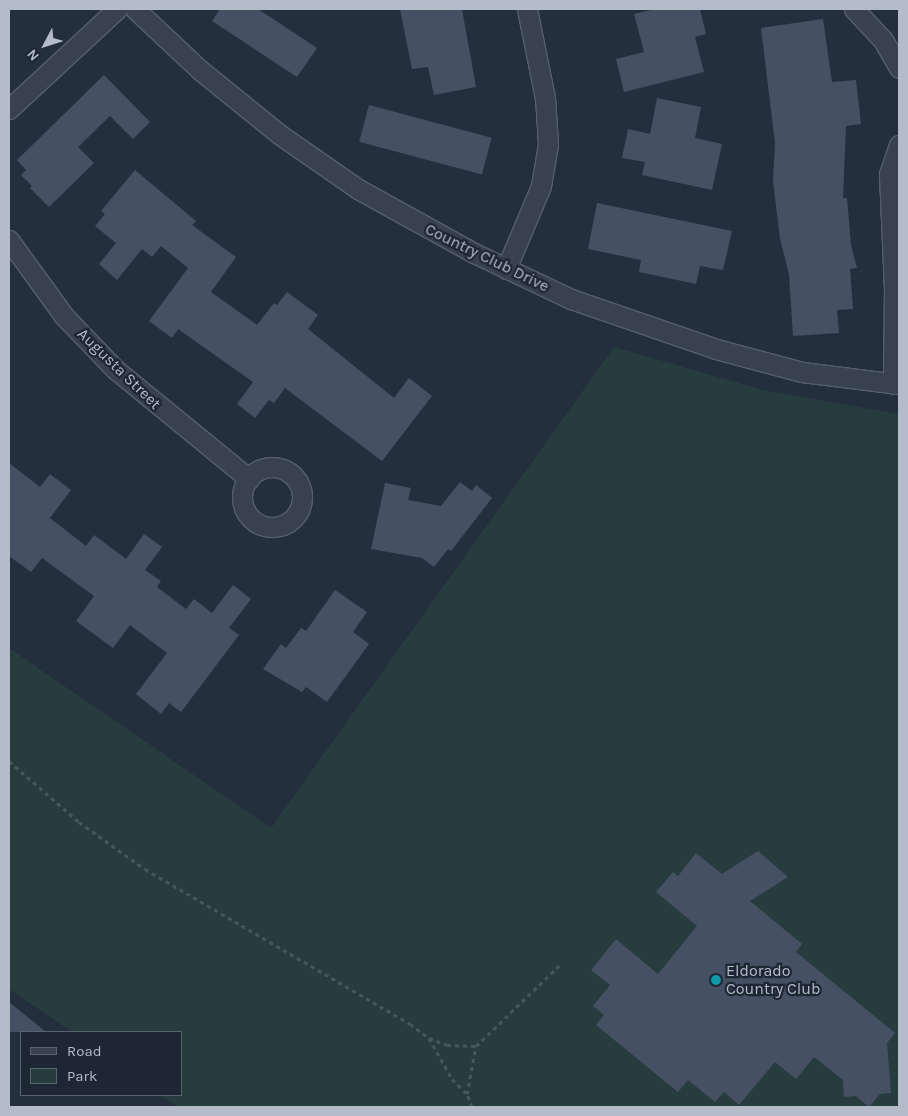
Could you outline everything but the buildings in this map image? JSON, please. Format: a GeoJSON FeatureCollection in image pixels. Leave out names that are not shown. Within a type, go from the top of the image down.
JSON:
{"type":"FeatureCollection","features":[{"type":"Feature","properties":{"kind":"street"},"geometry":{"type":"LineString","coordinates":[[9,109],[117,9]]}},
{"type":"Feature","properties":{"kind":"street","name":"Country Club Drive"},"geometry":{"type":"LineString","coordinates":[[135,9],[229,95],[331,171],[411,220],[506,269],[585,304],[723,352],[802,372],[896,384]]}},
{"type":"Feature","properties":{"kind":"street"},"geometry":{"type":"LineString","coordinates":[[506,269],[541,186],[548,144],[546,98],[527,9]]}},
{"type":"Feature","properties":{"kind":"street"},"geometry":{"type":"LineString","coordinates":[[854,9],[883,40],[899,68]]}},
{"type":"Feature","properties":{"kind":"street"},"geometry":{"type":"LineString","coordinates":[[896,384],[889,174],[899,145]]}},
{"type":"Feature","properties":{"kind":"street","name":"Augusta Street"},"geometry":{"type":"LineString","coordinates":[[9,240],[64,316],[110,364],[158,408],[249,479]]}},
{"type":"Feature","properties":{"kind":"path"},"geometry":{"type":"LineString","coordinates":[[9,761],[78,822],[145,870],[373,1000],[429,1038],[447,1046],[476,1046]]}},
{"type":"Feature","properties":{"kind":"path"},"geometry":{"type":"LineString","coordinates":[[467,1094],[476,1046],[560,965]]}},
{"type":"Feature","properties":{"kind":"path"},"geometry":{"type":"LineString","coordinates":[[429,1038],[452,1079],[467,1094],[472,1107]]}},
{"type":"Feature","properties":{"kind":"green space","name":"Eldorado Country Club"},"geometry":{"type":"Polygon","coordinates":[[[614,347],[763,390],[899,414],[899,1107],[178,1107],[162,1096],[182,1096],[182,1031],[71,1031],[9,989],[9,648],[271,828],[614,347]]]}},
{"type":"Feature","properties":{"kind":"place","name":"Eldorado Country Club"},"geometry":{"type":"Point","coordinates":[716,980]}}]}
